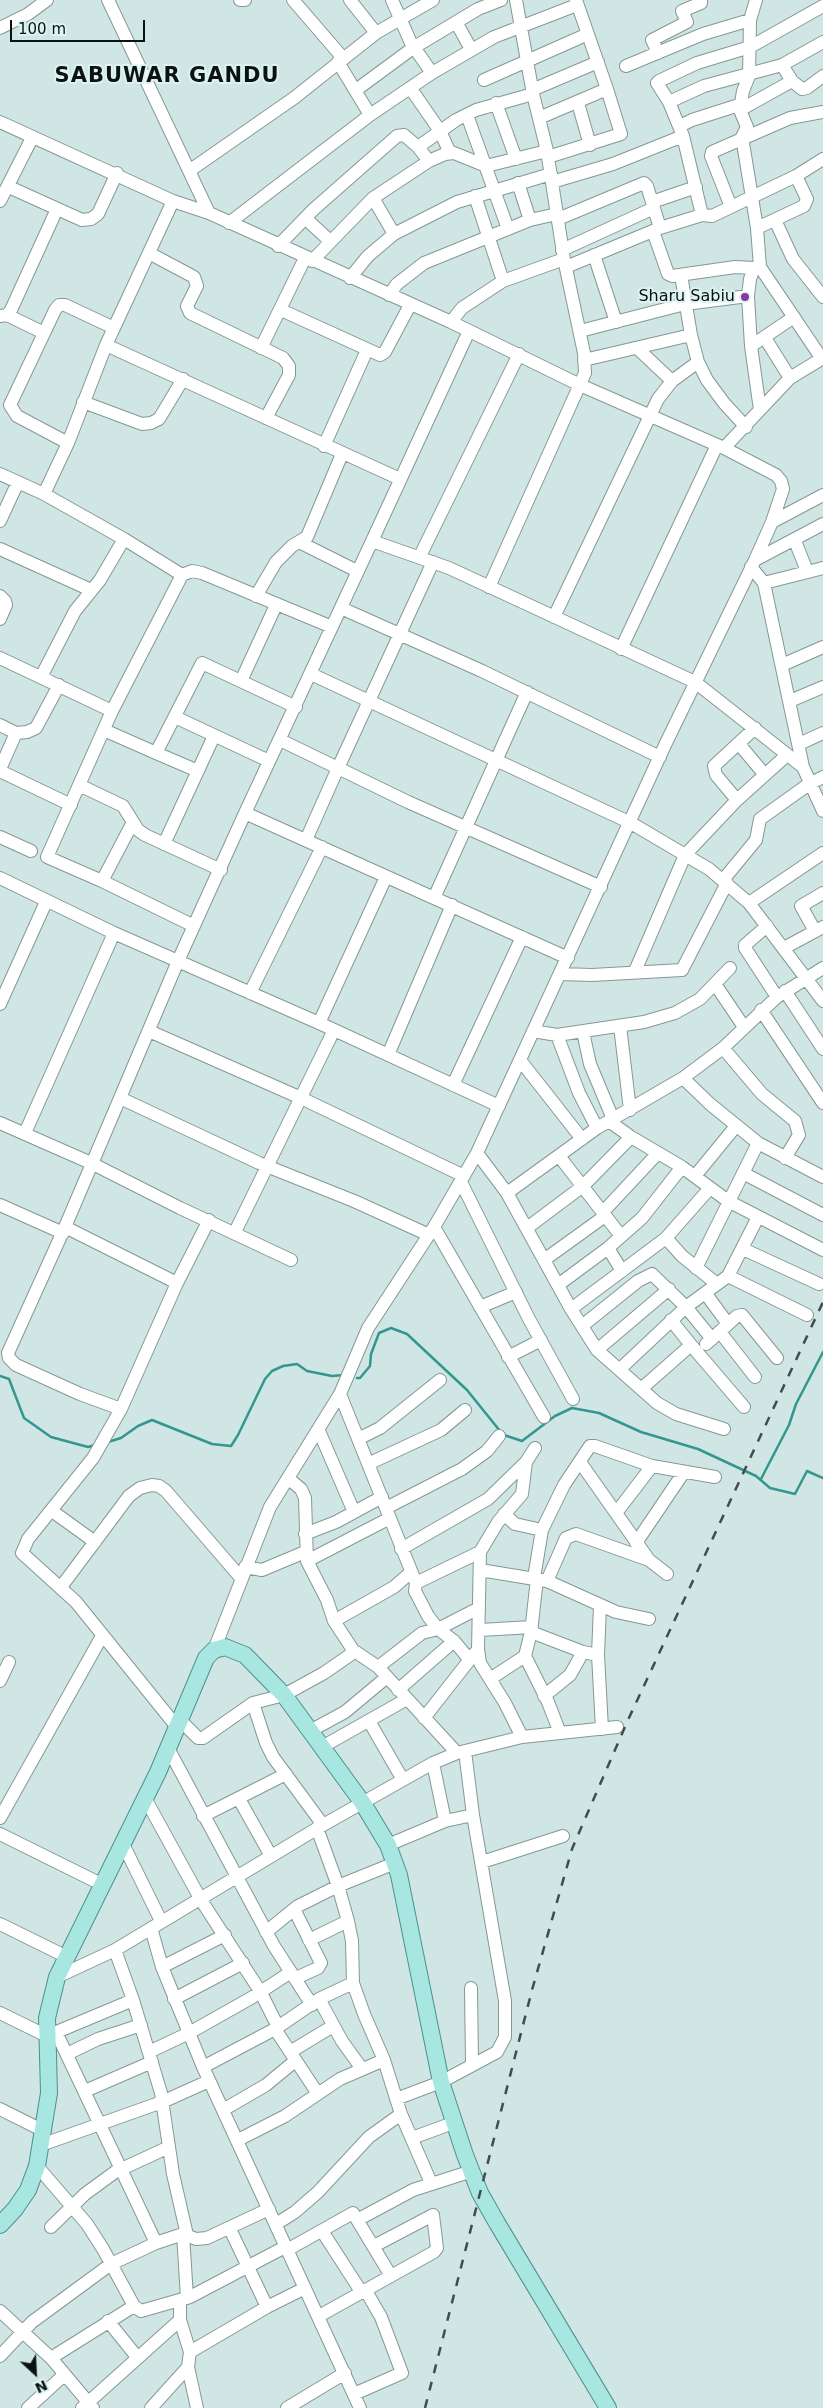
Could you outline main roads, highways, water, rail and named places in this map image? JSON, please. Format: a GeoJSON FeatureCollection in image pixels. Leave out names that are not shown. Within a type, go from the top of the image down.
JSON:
{"type":"FeatureCollection","features":[{"type":"Feature","properties":{"kind":"main road"},"geometry":{"type":"LineString","coordinates":[[0,2225],[15,2209],[28,2190],[37,2166],[49,2093],[52,2034],[47,2018],[50,2000],[58,1977],[145,1798],[206,1658],[214,1650],[225,1647],[244,1655],[284,1695],[362,1802],[388,1845],[394,1863],[441,2082],[453,2123],[472,2172],[497,2223],[608,2408]]}},
{"type":"Feature","properties":{"kind":"waterway"},"geometry":{"type":"LineString","coordinates":[[357,1378],[360,1378],[370,1366],[371,1354],[379,1333],[391,1328],[407,1334],[467,1390],[500,1431]]}},
{"type":"Feature","properties":{"kind":"waterway"},"geometry":{"type":"LineString","coordinates":[[761,1479],[823,1352]]}},
{"type":"Feature","properties":{"kind":"waterway"},"geometry":{"type":"LineString","coordinates":[[108,1442],[121,1438],[138,1426],[152,1420],[212,1444],[231,1446],[265,1379],[272,1371],[283,1366],[297,1364],[307,1371],[332,1376],[343,1375]]}},
{"type":"Feature","properties":{"kind":"waterway"},"geometry":{"type":"LineString","coordinates":[[0,1376],[9,1379],[24,1418],[51,1437],[88,1447],[95,1445]]}},
{"type":"Feature","properties":{"kind":"waterway"},"geometry":{"type":"LineString","coordinates":[[504,1435],[522,1441],[555,1416],[572,1408],[599,1413],[641,1432],[698,1449],[756,1476],[770,1488],[795,1494],[807,1471],[823,1478]]}},
{"type":"Feature","properties":{"kind":"railway"},"geometry":{"type":"LineString","coordinates":[[425,2408],[532,1990],[572,1849],[628,1720],[823,1302]]}},
{"type":"Feature","properties":{"kind":"place","name":"Sharu Sabiu"},"geometry":{"type":"Point","coordinates":[745,297]}},
{"type":"Feature","properties":{"kind":"district","name":"SABUWAR GANDU"},"geometry":{"type":"Point","coordinates":[167,77]}}]}
